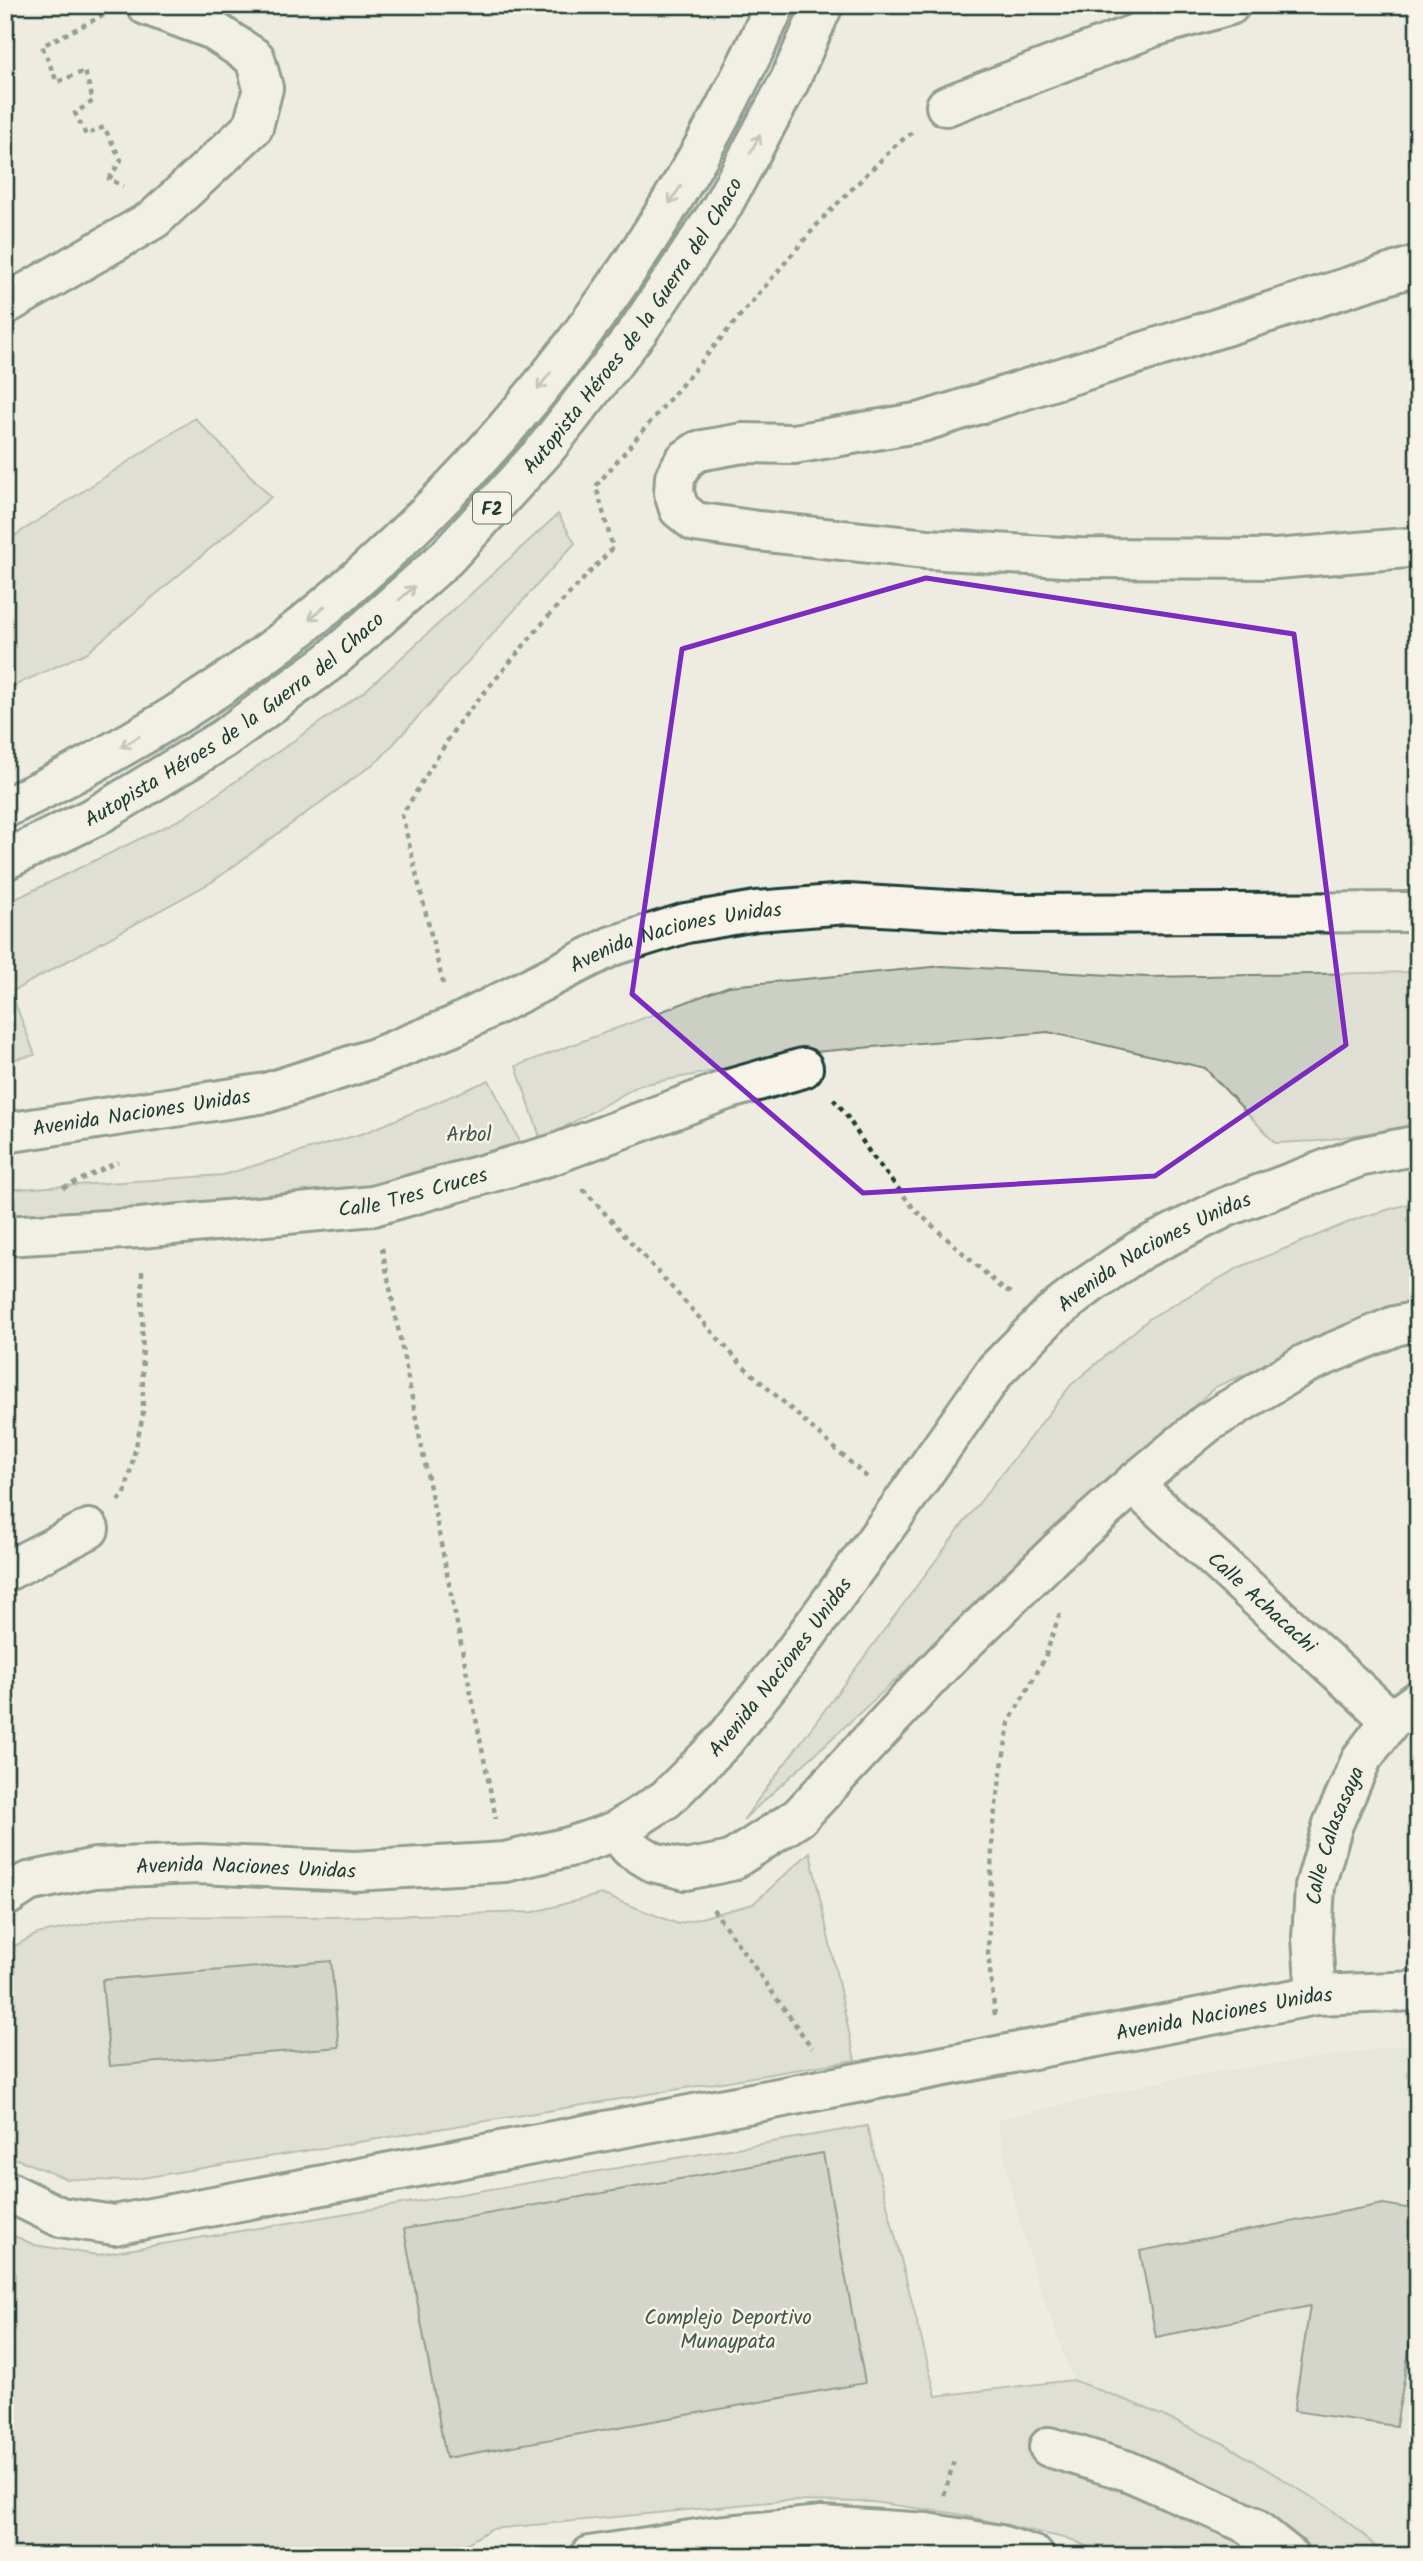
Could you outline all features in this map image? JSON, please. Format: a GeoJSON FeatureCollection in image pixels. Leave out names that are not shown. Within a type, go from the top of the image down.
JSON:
{"type":"FeatureCollection","features":[{"type":"Feature","properties":{"kind":"main road","name":"Autopista Héroes de la Guerra del Chaco"},"geometry":{"type":"LineString","coordinates":[[5,808],[72,776],[198,701],[301,627],[414,528],[498,440],[599,312],[680,188],[750,62],[775,5]]}},
{"type":"Feature","properties":{"kind":"main road","name":"Autopista Héroes de la Guerra del Chaco"},"geometry":{"type":"LineString","coordinates":[[5,860],[96,816],[223,739],[330,661],[447,557],[543,452],[638,331],[721,208],[790,80],[823,5]]}},
{"type":"Feature","properties":{"kind":"main road"},"geometry":{"type":"LineString","coordinates":[[946,106],[1156,26],[1230,5]]}},
{"type":"Feature","properties":{"kind":"main road"},"geometry":{"type":"LineString","coordinates":[[5,305],[155,219],[253,128],[263,88],[255,58],[211,29],[129,8]]}},
{"type":"Feature","properties":{"kind":"main road"},"geometry":{"type":"LineString","coordinates":[[1418,264],[922,422],[794,444],[743,443],[698,451],[685,460],[680,468],[675,477],[674,493],[679,509],[695,522],[927,548],[1079,558],[1276,559],[1418,547]]}},
{"type":"Feature","properties":{"kind":"main road","name":"Avenida Naciones Unidas"},"geometry":{"type":"LineString","coordinates":[[5,1133],[266,1093],[375,1058],[454,1026],[611,946],[686,923],[756,911],[847,904],[1015,914],[1418,912]]}},
{"type":"Feature","properties":{"kind":"main road","name":"Calle Tres Cruces"},"geometry":{"type":"LineString","coordinates":[[5,1236],[140,1228],[373,1206],[552,1155],[726,1090],[803,1068]]}},
{"type":"Feature","properties":{"kind":"main road","name":"Avenida Naciones Unidas"},"geometry":{"type":"LineString","coordinates":[[5,1897],[28,1882],[94,1868],[199,1864],[355,1871],[505,1862],[569,1847],[616,1831],[666,1799],[724,1741],[795,1651],[901,1507],[996,1370],[1050,1315],[1140,1250],[1226,1208],[1359,1157],[1418,1144]]}},
{"type":"Feature","properties":{"kind":"main road"},"geometry":{"type":"LineString","coordinates":[[616,1831],[630,1848],[653,1862],[686,1870],[731,1861],[799,1817],[946,1660],[1057,1552],[1207,1423],[1305,1364],[1395,1326],[1418,1321]]}},
{"type":"Feature","properties":{"kind":"main road","name":"Calle Achacachi"},"geometry":{"type":"LineString","coordinates":[[1133,1484],[1405,1711]]}},
{"type":"Feature","properties":{"kind":"main road"},"geometry":{"type":"LineString","coordinates":[[5,1572],[89,1529]]}},
{"type":"Feature","properties":{"kind":"main road","name":"Calle Calasasaya"},"geometry":{"type":"LineString","coordinates":[[1316,1995],[1312,1938],[1315,1886],[1333,1824],[1362,1758],[1405,1711]]}},
{"type":"Feature","properties":{"kind":"main road","name":"Avenida Naciones Unidas"},"geometry":{"type":"LineString","coordinates":[[5,2190],[60,2217],[114,2225],[1316,1995],[1418,1991]]}},
{"type":"Feature","properties":{"kind":"main road"},"geometry":{"type":"LineString","coordinates":[[1049,2447],[1128,2471],[1250,2525],[1289,2556]]}},
{"type":"Feature","properties":{"kind":"main road"},"geometry":{"type":"LineString","coordinates":[[590,2556],[716,2536],[822,2526],[927,2533],[1010,2552]]}},
{"type":"Feature","properties":{"kind":"path"},"geometry":{"type":"LineString","coordinates":[[129,8],[42,46],[57,82],[85,71],[93,102],[75,113],[86,135],[104,127],[121,160],[109,179],[141,195],[155,219]]}},
{"type":"Feature","properties":{"kind":"path"},"geometry":{"type":"LineString","coordinates":[[454,1026],[402,815],[457,725],[552,612],[613,548],[596,486],[822,219],[897,144]]}},
{"type":"Feature","properties":{"kind":"path"},"geometry":{"type":"LineString","coordinates":[[803,1068],[843,1110],[870,1153],[915,1210],[1003,1289],[1050,1315]]}},
{"type":"Feature","properties":{"kind":"path"},"geometry":{"type":"LineString","coordinates":[[552,1155],[742,1365],[901,1507]]}},
{"type":"Feature","properties":{"kind":"path"},"geometry":{"type":"LineString","coordinates":[[52,1193],[126,1158]]}},
{"type":"Feature","properties":{"kind":"path"},"geometry":{"type":"LineString","coordinates":[[373,1206],[505,1862]]}},
{"type":"Feature","properties":{"kind":"path"},"geometry":{"type":"LineString","coordinates":[[89,1529],[125,1494],[143,1416],[144,1331],[140,1228]]}},
{"type":"Feature","properties":{"kind":"path"},"geometry":{"type":"LineString","coordinates":[[1000,2054],[988,1954],[993,1824],[1009,1722],[1044,1660],[1066,1595],[1057,1552]]}},
{"type":"Feature","properties":{"kind":"path"},"geometry":{"type":"LineString","coordinates":[[686,1870],[838,2085]]}},
{"type":"Feature","properties":{"kind":"path"},"geometry":{"type":"LineString","coordinates":[[941,2503],[955,2457]]}},
{"type":"Feature","properties":{"kind":"path"},"geometry":{"type":"LineString","coordinates":[[255,2556],[271,2556]]}},
{"type":"Feature","properties":{"kind":"highlighted area"},"geometry":{"type":"Polygon","coordinates":[[[926,578],[1294,634],[1346,1045],[1155,1176],[863,1193],[632,994],[682,649],[926,578]]]}},
{"type":"Feature","properties":{"kind":"shaded area"},"geometry":{"type":"Polygon","coordinates":[[[1418,2043],[1418,2556],[1384,2556],[1362,2533],[1328,2507],[1225,2444],[1141,2406],[1073,2380],[1035,2275],[1013,2199],[997,2120],[1177,2078],[1418,2043]]]}},
{"type":"Feature","properties":{"kind":"green space"},"geometry":{"type":"Polygon","coordinates":[[[195,418],[271,497],[88,652],[5,690],[5,542],[195,418]]]}},
{"type":"Feature","properties":{"kind":"green space"},"geometry":{"type":"Polygon","coordinates":[[[558,514],[575,543],[380,759],[212,882],[11,992],[35,1055],[5,1061],[5,904],[183,818],[365,691],[558,514]]]}},
{"type":"Feature","properties":{"kind":"green space"},"geometry":{"type":"Polygon","coordinates":[[[943,966],[1148,977],[1418,972],[1418,1125],[1319,1141],[1275,1143],[1205,1068],[1048,1032],[814,1052],[640,1085],[541,1140],[516,1066],[729,986],[943,966]]]}},
{"type":"Feature","properties":{"kind":"green space","name":"Arbol"},"geometry":{"type":"Polygon","coordinates":[[[489,1080],[530,1162],[5,1253],[5,1190],[223,1175],[367,1132],[489,1080]]]}},
{"type":"Feature","properties":{"kind":"green space"},"geometry":{"type":"Polygon","coordinates":[[[1418,1201],[1418,1309],[1345,1331],[1215,1387],[743,1820],[965,1521],[1071,1385],[1150,1318],[1238,1268],[1359,1218],[1418,1201]]]}},
{"type":"Feature","properties":{"kind":"green space"},"geometry":{"type":"Polygon","coordinates":[[[810,1852],[855,2060],[124,2181],[67,2179],[14,2158],[5,2150],[5,1951],[37,1934],[125,1916],[330,1917],[534,1912],[601,1894],[678,1924],[753,1904],[810,1852]]]}},
{"type":"Feature","properties":{"kind":"green space","name":"Complejo Deportivo Munaypata"},"geometry":{"type":"Polygon","coordinates":[[[867,2126],[936,2396],[1073,2380],[1141,2406],[1225,2444],[1328,2507],[1362,2533],[1384,2556],[1107,2556],[1073,2540],[952,2513],[872,2502],[781,2501],[491,2529],[446,2556],[5,2556],[5,2232],[35,2245],[97,2255],[867,2126]]]}},
{"type":"Feature","properties":{"kind":"building"},"geometry":{"type":"Polygon","coordinates":[[[331,1961],[339,2047],[110,2066],[102,1980],[331,1961]]]}},
{"type":"Feature","properties":{"kind":"building"},"geometry":{"type":"Polygon","coordinates":[[[823,2153],[865,2383],[446,2458],[404,2229],[823,2153]]]}},
{"type":"Feature","properties":{"kind":"building"},"geometry":{"type":"Polygon","coordinates":[[[1383,2204],[1418,2210],[1418,2299],[1396,2426],[1294,2411],[1310,2306],[1156,2337],[1140,2251],[1383,2204]]]}}]}
